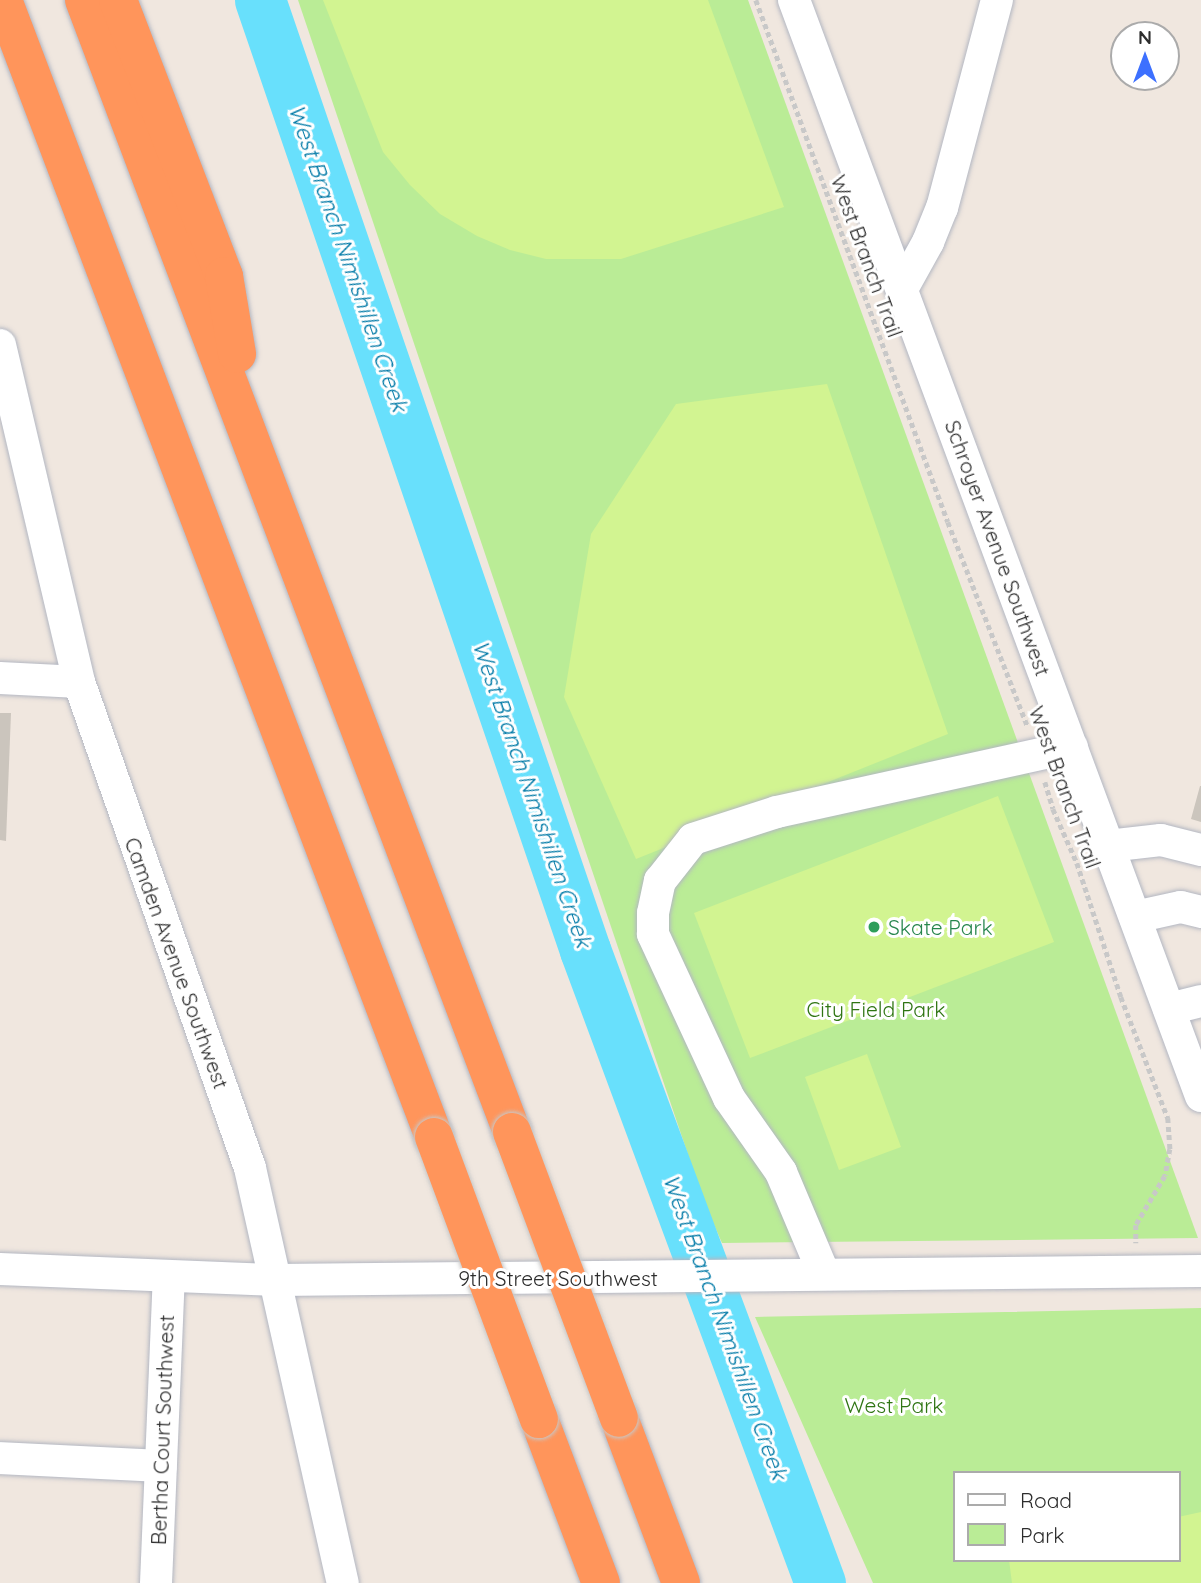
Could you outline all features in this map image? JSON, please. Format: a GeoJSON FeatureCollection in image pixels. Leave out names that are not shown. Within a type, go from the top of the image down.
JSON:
{"type":"FeatureCollection","features":[{"type":"Feature","properties":{"kind":"highway"},"geometry":{"type":"LineString","coordinates":[[3,0],[601,1583]]}},
{"type":"Feature","properties":{"kind":"highway"},"geometry":{"type":"LineString","coordinates":[[84,0],[252,439],[681,1583]]}},
{"type":"Feature","properties":{"kind":"highway"},"geometry":{"type":"LineString","coordinates":[[118,0],[224,276],[252,439]]}},
{"type":"Feature","properties":{"kind":"street","name":"Schroyer Avenue Southwest"},"geometry":{"type":"LineString","coordinates":[[794,0],[1201,1096]]}},
{"type":"Feature","properties":{"kind":"street"},"geometry":{"type":"LineString","coordinates":[[902,289],[928,242],[942,208],[997,0]]}},
{"type":"Feature","properties":{"kind":"street","name":"Camden Avenue Southwest"},"geometry":{"type":"LineString","coordinates":[[0,345],[79,682],[250,1168],[343,1583]]}},
{"type":"Feature","properties":{"kind":"street"},"geometry":{"type":"LineString","coordinates":[[0,678],[79,682]]}},
{"type":"Feature","properties":{"kind":"street"},"geometry":{"type":"LineString","coordinates":[[824,1274],[781,1172],[729,1098],[653,934],[653,913],[660,881],[693,839],[777,812],[1072,747]]}},
{"type":"Feature","properties":{"kind":"street"},"geometry":{"type":"LineString","coordinates":[[1108,846],[1161,840],[1201,850]]}},
{"type":"Feature","properties":{"kind":"street"},"geometry":{"type":"LineString","coordinates":[[1135,917],[1181,907],[1201,912]]}},
{"type":"Feature","properties":{"kind":"street"},"geometry":{"type":"LineString","coordinates":[[1169,1009],[1201,1001]]}},
{"type":"Feature","properties":{"kind":"street","name":"9th Street Southwest"},"geometry":{"type":"LineString","coordinates":[[0,1269],[277,1280],[1201,1271]]}},
{"type":"Feature","properties":{"kind":"street","name":"Bertha Court Southwest"},"geometry":{"type":"LineString","coordinates":[[156,1583],[169,1277]]}},
{"type":"Feature","properties":{"kind":"street"},"geometry":{"type":"LineString","coordinates":[[0,1458],[161,1466]]}},
{"type":"Feature","properties":{"kind":"path","name":"West Branch Trail"},"geometry":{"type":"LineString","coordinates":[[756,0],[948,522],[1040,755],[1052,808],[1077,863],[1121,997],[1168,1118],[1170,1149],[1165,1176],[1136,1225],[1136,1272]]}},
{"type":"Feature","properties":{"kind":"green space","name":"City Field Park"},"geometry":{"type":"Polygon","coordinates":[[[298,0],[748,0],[1198,1238],[722,1243],[704,1202],[298,0]]]}},
{"type":"Feature","properties":{"kind":"green space"},"geometry":{"type":"Polygon","coordinates":[[[323,0],[708,0],[784,207],[621,259],[546,259],[510,250],[477,236],[440,214],[410,185],[383,152],[323,0]]]}},
{"type":"Feature","properties":{"kind":"green space"},"geometry":{"type":"Polygon","coordinates":[[[827,384],[948,734],[636,859],[564,697],[591,534],[676,404],[827,384]]]}},
{"type":"Feature","properties":{"kind":"green space","name":"Skate Park"},"geometry":{"type":"Polygon","coordinates":[[[998,796],[1054,942],[750,1058],[694,913],[998,796]]]}},
{"type":"Feature","properties":{"kind":"green space"},"geometry":{"type":"Polygon","coordinates":[[[867,1054],[901,1147],[839,1170],[805,1077],[867,1054]]]}},
{"type":"Feature","properties":{"kind":"green space","name":"West Park"},"geometry":{"type":"Polygon","coordinates":[[[1201,1308],[1201,1583],[873,1583],[755,1317],[1201,1308]]]}},
{"type":"Feature","properties":{"kind":"green space"},"geometry":{"type":"Polygon","coordinates":[[[1201,1512],[1201,1583],[1012,1583],[1009,1562],[1180,1562],[1180,1517],[1201,1512]]]}},
{"type":"Feature","properties":{"kind":"building"},"geometry":{"type":"Polygon","coordinates":[[[0,713],[11,713],[6,841],[0,840],[0,713]]]}},
{"type":"Feature","properties":{"kind":"building"},"geometry":{"type":"Polygon","coordinates":[[[1201,786],[1201,822],[1191,819],[1201,786]]]}},
{"type":"Feature","properties":{"kind":"waterway","name":"West Branch Nimishillen Creek"},"geometry":{"type":"LineString","coordinates":[[260,0],[585,950],[820,1583]]}},
{"type":"Feature","properties":{"kind":"place","name":"Skate Park"},"geometry":{"type":"Point","coordinates":[874,927]}}]}
